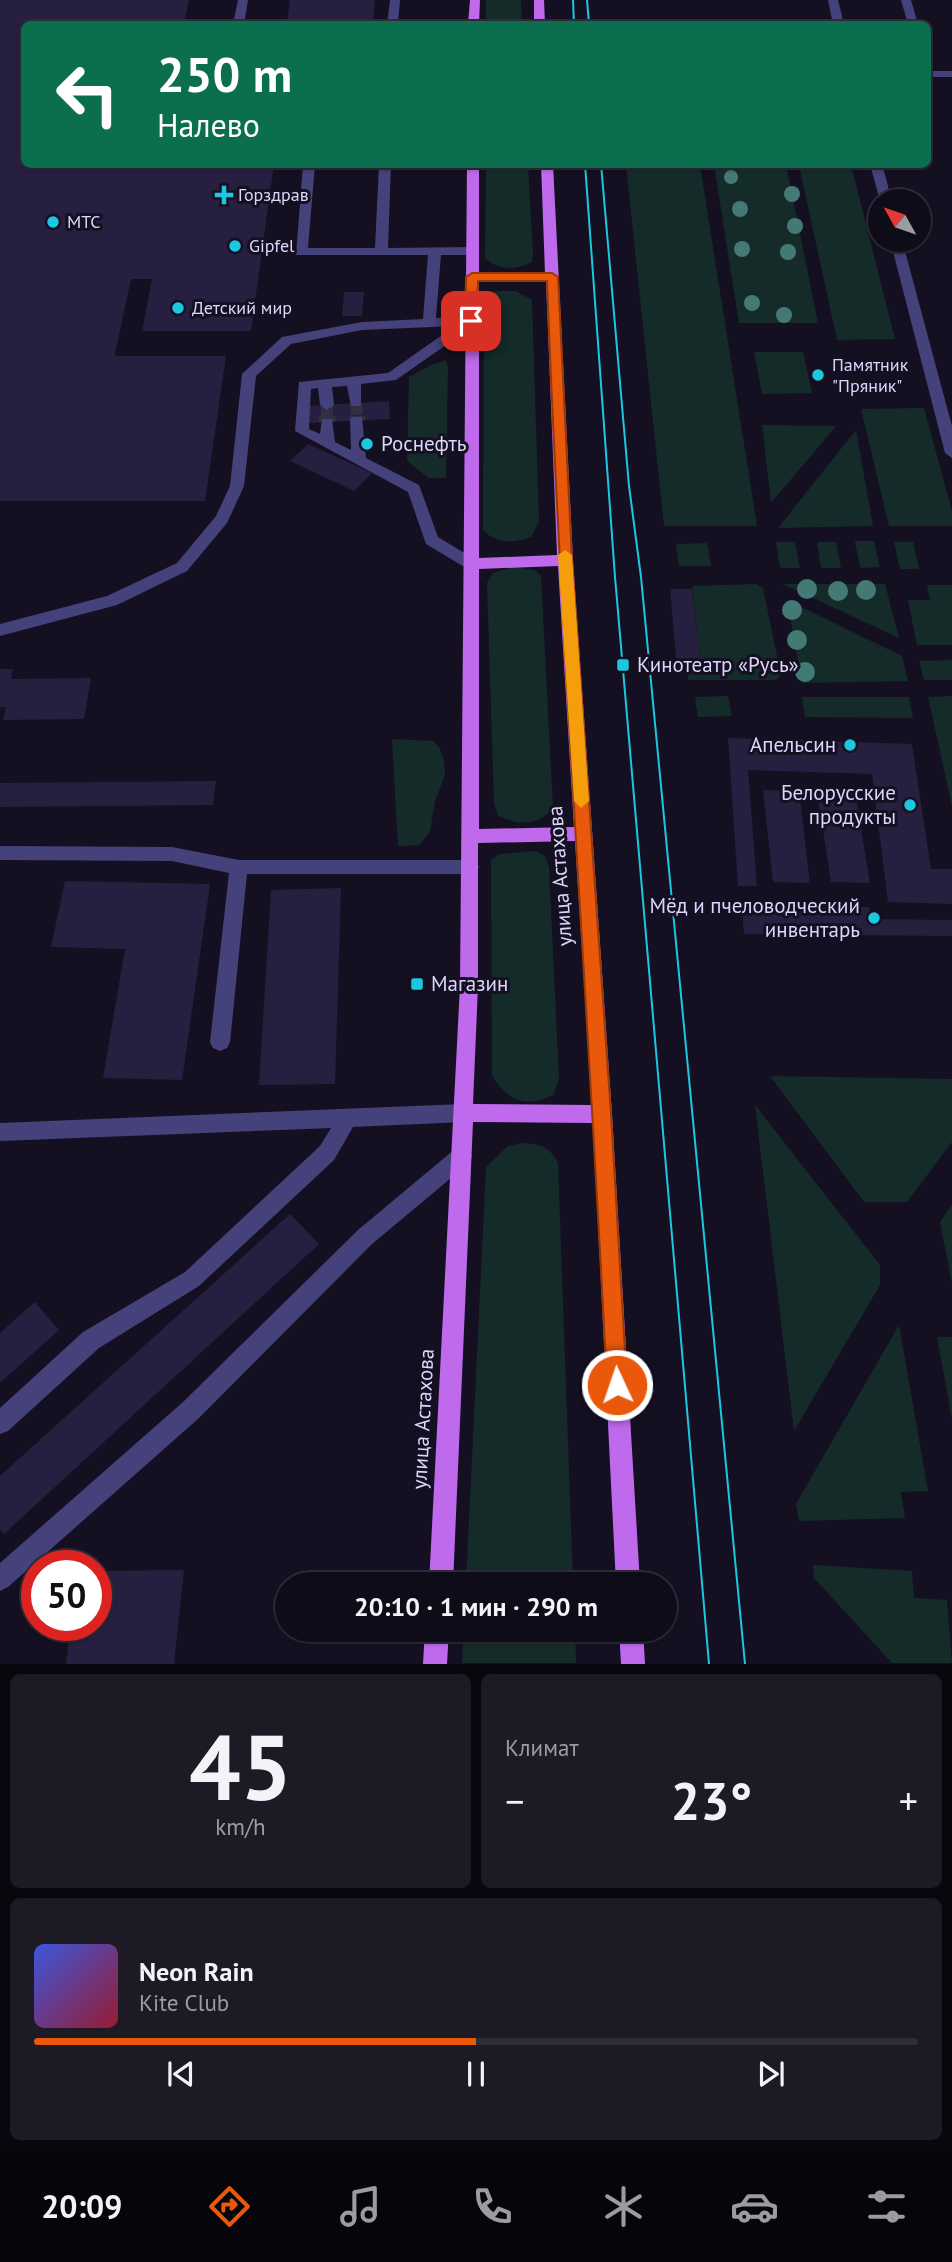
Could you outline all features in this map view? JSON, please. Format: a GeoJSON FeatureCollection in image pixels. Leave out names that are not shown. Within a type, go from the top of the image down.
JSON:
{"type":"FeatureCollection","features":[{"type":"Feature","properties":{"kind":"main road"},"geometry":{"type":"LineString","coordinates":[[474,21],[475,0]]}},
{"type":"Feature","properties":{"kind":"main road"},"geometry":{"type":"LineString","coordinates":[[539,0],[540,21]]}},
{"type":"Feature","properties":{"kind":"main road","name":"улица Астахова"},"geometry":{"type":"LineString","coordinates":[[442,1572],[470,986],[473,168]]}},
{"type":"Feature","properties":{"kind":"main road","name":"улица Астахова"},"geometry":{"type":"LineString","coordinates":[[547,168],[565,560],[603,1114],[627,1572]]}},
{"type":"Feature","properties":{"kind":"main road"},"geometry":{"type":"LineString","coordinates":[[472,277],[552,277]]}},
{"type":"Feature","properties":{"kind":"main road"},"geometry":{"type":"LineString","coordinates":[[471,564],[565,560]]}},
{"type":"Feature","properties":{"kind":"main road"},"geometry":{"type":"LineString","coordinates":[[471,836],[584,834]]}},
{"type":"Feature","properties":{"kind":"main road"},"geometry":{"type":"LineString","coordinates":[[463,1113],[603,1114]]}},
{"type":"Feature","properties":{"kind":"main road"},"geometry":{"type":"LineString","coordinates":[[435,1664],[437,1642]]}},
{"type":"Feature","properties":{"kind":"main road"},"geometry":{"type":"LineString","coordinates":[[632,1642],[633,1664]]}},
{"type":"Feature","properties":{"kind":"street"},"geometry":{"type":"LineString","coordinates":[[240,21],[243,0]]}},
{"type":"Feature","properties":{"kind":"street"},"geometry":{"type":"LineString","coordinates":[[393,21],[395,0]]}},
{"type":"Feature","properties":{"kind":"street"},"geometry":{"type":"LineString","coordinates":[[832,0],[838,21]]}},
{"type":"Feature","properties":{"kind":"street"},"geometry":{"type":"LineString","coordinates":[[906,0],[912,21]]}},
{"type":"Feature","properties":{"kind":"street"},"geometry":{"type":"LineString","coordinates":[[931,73],[952,74]]}},
{"type":"Feature","properties":{"kind":"street"},"geometry":{"type":"LineString","coordinates":[[309,168],[301,252],[472,251]]}},
{"type":"Feature","properties":{"kind":"street"},"geometry":{"type":"LineString","coordinates":[[381,252],[385,168]]}},
{"type":"Feature","properties":{"kind":"street"},"geometry":{"type":"LineString","coordinates":[[877,168],[883,189]]}},
{"type":"Feature","properties":{"kind":"street"},"geometry":{"type":"LineString","coordinates":[[429,323],[435,251]]}},
{"type":"Feature","properties":{"kind":"street"},"geometry":{"type":"LineString","coordinates":[[899,252],[952,453]]}},
{"type":"Feature","properties":{"kind":"street"},"geometry":{"type":"LineString","coordinates":[[0,630],[111,601],[182,567],[222,519],[237,486],[248,374],[287,340],[362,326],[471,321]]}},
{"type":"Feature","properties":{"kind":"street"},"geometry":{"type":"LineString","coordinates":[[471,321],[391,377],[304,385],[302,431],[414,489],[430,540],[471,564]]}},
{"type":"Feature","properties":{"kind":"street"},"geometry":{"type":"LineString","coordinates":[[355,380],[356,403]]}},
{"type":"Feature","properties":{"kind":"street"},"geometry":{"type":"LineString","coordinates":[[326,383],[327,405]]}},
{"type":"Feature","properties":{"kind":"street"},"geometry":{"type":"LineString","coordinates":[[357,421],[359,460]]}},
{"type":"Feature","properties":{"kind":"street"},"geometry":{"type":"LineString","coordinates":[[327,422],[328,444]]}},
{"type":"Feature","properties":{"kind":"street"},"geometry":{"type":"LineString","coordinates":[[0,853],[172,854],[239,867],[470,867]]}},
{"type":"Feature","properties":{"kind":"street"},"geometry":{"type":"LineString","coordinates":[[220,1042],[239,867]]}},
{"type":"Feature","properties":{"kind":"street"},"geometry":{"type":"LineString","coordinates":[[0,1132],[463,1113]]}},
{"type":"Feature","properties":{"kind":"street"},"geometry":{"type":"LineString","coordinates":[[0,1423],[91,1340],[192,1279],[327,1153],[347,1118]]}},
{"type":"Feature","properties":{"kind":"street"},"geometry":{"type":"LineString","coordinates":[[0,1579],[191,1410],[365,1237],[461,1156]]}},
{"type":"Feature","properties":{"kind":"green space"},"geometry":{"type":"Polygon","coordinates":[[[486,0],[521,0],[522,21],[486,21],[486,0]]]}},
{"type":"Feature","properties":{"kind":"green space"},"geometry":{"type":"Polygon","coordinates":[[[486,168],[528,168],[532,262],[514,268],[502,267],[485,258],[486,168]]]}},
{"type":"Feature","properties":{"kind":"green space"},"geometry":{"type":"Polygon","coordinates":[[[626,168],[700,168],[757,526],[664,526],[626,168]]]}},
{"type":"Feature","properties":{"kind":"green space"},"geometry":{"type":"Polygon","coordinates":[[[714,168],[787,168],[818,323],[739,323],[714,168]]]}},
{"type":"Feature","properties":{"kind":"green space"},"geometry":{"type":"Polygon","coordinates":[[[800,168],[852,168],[868,232],[868,252],[873,252],[895,339],[837,340],[800,168]]]}},
{"type":"Feature","properties":{"kind":"green space"},"geometry":{"type":"Polygon","coordinates":[[[496,291],[516,291],[532,300],[539,522],[531,537],[512,541],[494,538],[483,530],[484,297],[496,291]]]}},
{"type":"Feature","properties":{"kind":"green space"},"geometry":{"type":"Polygon","coordinates":[[[754,352],[803,352],[812,393],[762,394],[754,352]]]}},
{"type":"Feature","properties":{"kind":"green space"},"geometry":{"type":"Polygon","coordinates":[[[446,360],[446,478],[429,478],[407,461],[409,377],[446,360]]]}},
{"type":"Feature","properties":{"kind":"green space"},"geometry":{"type":"Polygon","coordinates":[[[924,408],[952,511],[952,526],[889,526],[861,409],[924,408]]]}},
{"type":"Feature","properties":{"kind":"green space"},"geometry":{"type":"Polygon","coordinates":[[[762,425],[836,426],[771,503],[762,425]]]}},
{"type":"Feature","properties":{"kind":"green space"},"geometry":{"type":"Polygon","coordinates":[[[856,430],[873,526],[778,528],[856,430]]]}},
{"type":"Feature","properties":{"kind":"green space"},"geometry":{"type":"Polygon","coordinates":[[[855,541],[874,541],[880,567],[860,568],[855,541]]]}},
{"type":"Feature","properties":{"kind":"green space"},"geometry":{"type":"Polygon","coordinates":[[[776,542],[795,542],[800,568],[780,568],[776,542]]]}},
{"type":"Feature","properties":{"kind":"green space"},"geometry":{"type":"Polygon","coordinates":[[[817,542],[836,542],[841,568],[821,568],[817,542]]]}},
{"type":"Feature","properties":{"kind":"green space"},"geometry":{"type":"Polygon","coordinates":[[[894,542],[913,542],[919,569],[900,569],[894,542]]]}},
{"type":"Feature","properties":{"kind":"green space"},"geometry":{"type":"Polygon","coordinates":[[[707,543],[711,566],[679,566],[676,544],[707,543]]]}},
{"type":"Feature","properties":{"kind":"green space"},"geometry":{"type":"Polygon","coordinates":[[[513,567],[535,570],[541,576],[553,808],[541,818],[527,822],[513,821],[498,815],[494,803],[487,583],[493,573],[513,567]]]}},
{"type":"Feature","properties":{"kind":"green space"},"geometry":{"type":"Polygon","coordinates":[[[756,584],[763,588],[781,675],[776,680],[688,680],[687,668],[701,668],[692,586],[756,584]]]}},
{"type":"Feature","properties":{"kind":"green space"},"geometry":{"type":"Polygon","coordinates":[[[783,584],[885,584],[899,638],[783,584]]]}},
{"type":"Feature","properties":{"kind":"green space"},"geometry":{"type":"Polygon","coordinates":[[[927,585],[952,585],[952,645],[917,645],[908,600],[930,600],[927,585]]]}},
{"type":"Feature","properties":{"kind":"green space"},"geometry":{"type":"Polygon","coordinates":[[[787,600],[902,656],[908,681],[802,683],[787,600]]]}},
{"type":"Feature","properties":{"kind":"green space"},"geometry":{"type":"Polygon","coordinates":[[[952,660],[952,680],[924,680],[919,661],[952,660]]]}},
{"type":"Feature","properties":{"kind":"green space"},"geometry":{"type":"Polygon","coordinates":[[[728,696],[732,716],[698,717],[695,697],[728,696]]]}},
{"type":"Feature","properties":{"kind":"green space"},"geometry":{"type":"Polygon","coordinates":[[[952,696],[952,806],[928,697],[952,696]]]}},
{"type":"Feature","properties":{"kind":"green space"},"geometry":{"type":"Polygon","coordinates":[[[802,697],[909,697],[913,718],[805,717],[802,697]]]}},
{"type":"Feature","properties":{"kind":"green space"},"geometry":{"type":"Polygon","coordinates":[[[392,739],[433,741],[439,747],[444,760],[445,775],[435,801],[430,832],[419,845],[398,846],[392,739]]]}},
{"type":"Feature","properties":{"kind":"green space"},"geometry":{"type":"Polygon","coordinates":[[[536,851],[545,856],[549,867],[559,1079],[553,1095],[525,1101],[518,1100],[504,1091],[492,1075],[491,860],[500,854],[536,851]]]}},
{"type":"Feature","properties":{"kind":"green space"},"geometry":{"type":"Polygon","coordinates":[[[770,1076],[952,1079],[952,1142],[907,1202],[864,1202],[770,1076]]]}},
{"type":"Feature","properties":{"kind":"green space"},"geometry":{"type":"Polygon","coordinates":[[[755,1105],[880,1265],[880,1285],[794,1431],[755,1105]]]}},
{"type":"Feature","properties":{"kind":"green space"},"geometry":{"type":"Polygon","coordinates":[[[520,1143],[543,1147],[558,1163],[573,1572],[467,1572],[486,1167],[507,1147],[520,1143]]]}},
{"type":"Feature","properties":{"kind":"green space"},"geometry":{"type":"Polygon","coordinates":[[[952,1205],[952,1284],[940,1222],[952,1205]]]}},
{"type":"Feature","properties":{"kind":"green space"},"geometry":{"type":"Polygon","coordinates":[[[899,1325],[928,1491],[901,1492],[905,1518],[799,1521],[796,1504],[899,1325]]]}},
{"type":"Feature","properties":{"kind":"green space"},"geometry":{"type":"Polygon","coordinates":[[[937,1337],[952,1337],[952,1419],[937,1337]]]}},
{"type":"Feature","properties":{"kind":"green space"},"geometry":{"type":"Polygon","coordinates":[[[813,1565],[912,1571],[914,1598],[947,1600],[952,1663],[892,1663],[814,1578],[813,1565]]]}},
{"type":"Feature","properties":{"kind":"green space"},"geometry":{"type":"Polygon","coordinates":[[[463,1642],[575,1642],[576,1663],[462,1663],[463,1642]]]}},
{"type":"Feature","properties":{"kind":"building"},"geometry":{"type":"Polygon","coordinates":[[[0,0],[189,0],[185,21],[21,21],[21,168],[273,168],[251,331],[142,331],[152,279],[131,279],[116,349],[115,356],[226,356],[205,501],[0,501],[0,0]]]}},
{"type":"Feature","properties":{"kind":"building"},"geometry":{"type":"Polygon","coordinates":[[[290,0],[375,0],[373,21],[287,21],[290,0]]]}},
{"type":"Feature","properties":{"kind":"building"},"geometry":{"type":"Polygon","coordinates":[[[344,292],[364,292],[362,316],[342,316],[344,292]]]}},
{"type":"Feature","properties":{"kind":"building"},"geometry":{"type":"Polygon","coordinates":[[[389,401],[390,419],[309,423],[309,406],[389,401]]]}},
{"type":"Feature","properties":{"kind":"building"},"geometry":{"type":"Polygon","coordinates":[[[308,444],[372,473],[354,491],[290,461],[308,444]]]}},
{"type":"Feature","properties":{"kind":"building"},"geometry":{"type":"Polygon","coordinates":[[[670,589],[692,589],[701,668],[677,668],[670,589]]]}},
{"type":"Feature","properties":{"kind":"building"},"geometry":{"type":"Polygon","coordinates":[[[0,669],[13,669],[11,679],[91,678],[84,719],[3,720],[6,707],[0,707],[0,669]]]}},
{"type":"Feature","properties":{"kind":"building"},"geometry":{"type":"Polygon","coordinates":[[[728,738],[912,744],[931,869],[952,869],[952,904],[888,902],[872,774],[748,770],[757,886],[738,886],[728,738]]]}},
{"type":"Feature","properties":{"kind":"building"},"geometry":{"type":"Polygon","coordinates":[[[216,781],[213,805],[0,807],[0,783],[216,781]]]}},
{"type":"Feature","properties":{"kind":"building"},"geometry":{"type":"Polygon","coordinates":[[[763,790],[799,791],[810,883],[773,882],[763,790]]]}},
{"type":"Feature","properties":{"kind":"building"},"geometry":{"type":"Polygon","coordinates":[[[817,792],[855,792],[870,883],[831,882],[817,792]]]}},
{"type":"Feature","properties":{"kind":"building"},"geometry":{"type":"Polygon","coordinates":[[[65,881],[210,884],[182,1080],[103,1078],[125,949],[51,947],[65,881]]]}},
{"type":"Feature","properties":{"kind":"building"},"geometry":{"type":"Polygon","coordinates":[[[341,888],[335,1084],[259,1085],[271,890],[341,888]]]}},
{"type":"Feature","properties":{"kind":"building"},"geometry":{"type":"Polygon","coordinates":[[[742,906],[869,907],[871,919],[952,920],[952,936],[744,934],[742,906]]]}},
{"type":"Feature","properties":{"kind":"building"},"geometry":{"type":"Polygon","coordinates":[[[290,1214],[319,1244],[4,1534],[0,1529],[0,1476],[290,1214]]]}},
{"type":"Feature","properties":{"kind":"building"},"geometry":{"type":"Polygon","coordinates":[[[35,1302],[59,1330],[0,1383],[0,1333],[35,1302]]]}},
{"type":"Feature","properties":{"kind":"building"},"geometry":{"type":"Polygon","coordinates":[[[184,1570],[174,1664],[66,1664],[69,1641],[112,1641],[112,1571],[184,1570]]]}},
{"type":"Feature","properties":{"kind":"tunnel"},"geometry":{"type":"LineString","coordinates":[[356,403],[357,418]]}},
{"type":"Feature","properties":{"kind":"tunnel"},"geometry":{"type":"LineString","coordinates":[[327,405],[327,422]]}},
{"type":"Feature","properties":{"kind":"tram line"},"geometry":{"type":"LineString","coordinates":[[573,0],[574,21]]}},
{"type":"Feature","properties":{"kind":"tram line"},"geometry":{"type":"LineString","coordinates":[[587,0],[589,21]]}},
{"type":"Feature","properties":{"kind":"tram line"},"geometry":{"type":"LineString","coordinates":[[585,168],[615,577],[709,1664]]}},
{"type":"Feature","properties":{"kind":"tram line"},"geometry":{"type":"LineString","coordinates":[[601,168],[629,486],[641,577],[745,1664]]}},
{"type":"Feature","properties":{"kind":"slow traffic"},"geometry":{"type":"LineString","coordinates":[[565,555],[581,801]]}},
{"type":"Feature","properties":{"kind":"place","name":"Горздрав"},"geometry":{"type":"Point","coordinates":[224,195]}},
{"type":"Feature","properties":{"kind":"place","name":"МТС"},"geometry":{"type":"Point","coordinates":[53,222]}},
{"type":"Feature","properties":{"kind":"place","name":"Gipfel"},"geometry":{"type":"Point","coordinates":[235,246]}},
{"type":"Feature","properties":{"kind":"place","name":"Детский мир"},"geometry":{"type":"Point","coordinates":[178,308]}},
{"type":"Feature","properties":{"kind":"place","name":"Памятник \"Пряник\""},"geometry":{"type":"Point","coordinates":[818,375]}},
{"type":"Feature","properties":{"kind":"place","name":"Роснефть"},"geometry":{"type":"Point","coordinates":[367,444]}},
{"type":"Feature","properties":{"kind":"place","name":"Кинотеатр «Русь»"},"geometry":{"type":"Point","coordinates":[623,665]}},
{"type":"Feature","properties":{"kind":"place","name":"Апельсин"},"geometry":{"type":"Point","coordinates":[850,745]}},
{"type":"Feature","properties":{"kind":"place","name":"Белорусские продукты"},"geometry":{"type":"Point","coordinates":[910,805]}},
{"type":"Feature","properties":{"kind":"place","name":"Мёд и пчеловодческий инвентарь"},"geometry":{"type":"Point","coordinates":[874,918]}},
{"type":"Feature","properties":{"kind":"place","name":"Магазин"},"geometry":{"type":"Point","coordinates":[417,984]}},
{"type":"Feature","properties":{"kind":"route"},"geometry":{"type":"LineString","coordinates":[[471,321],[472,277],[552,277],[565,560],[603,1114],[617,1385]]}}]}
